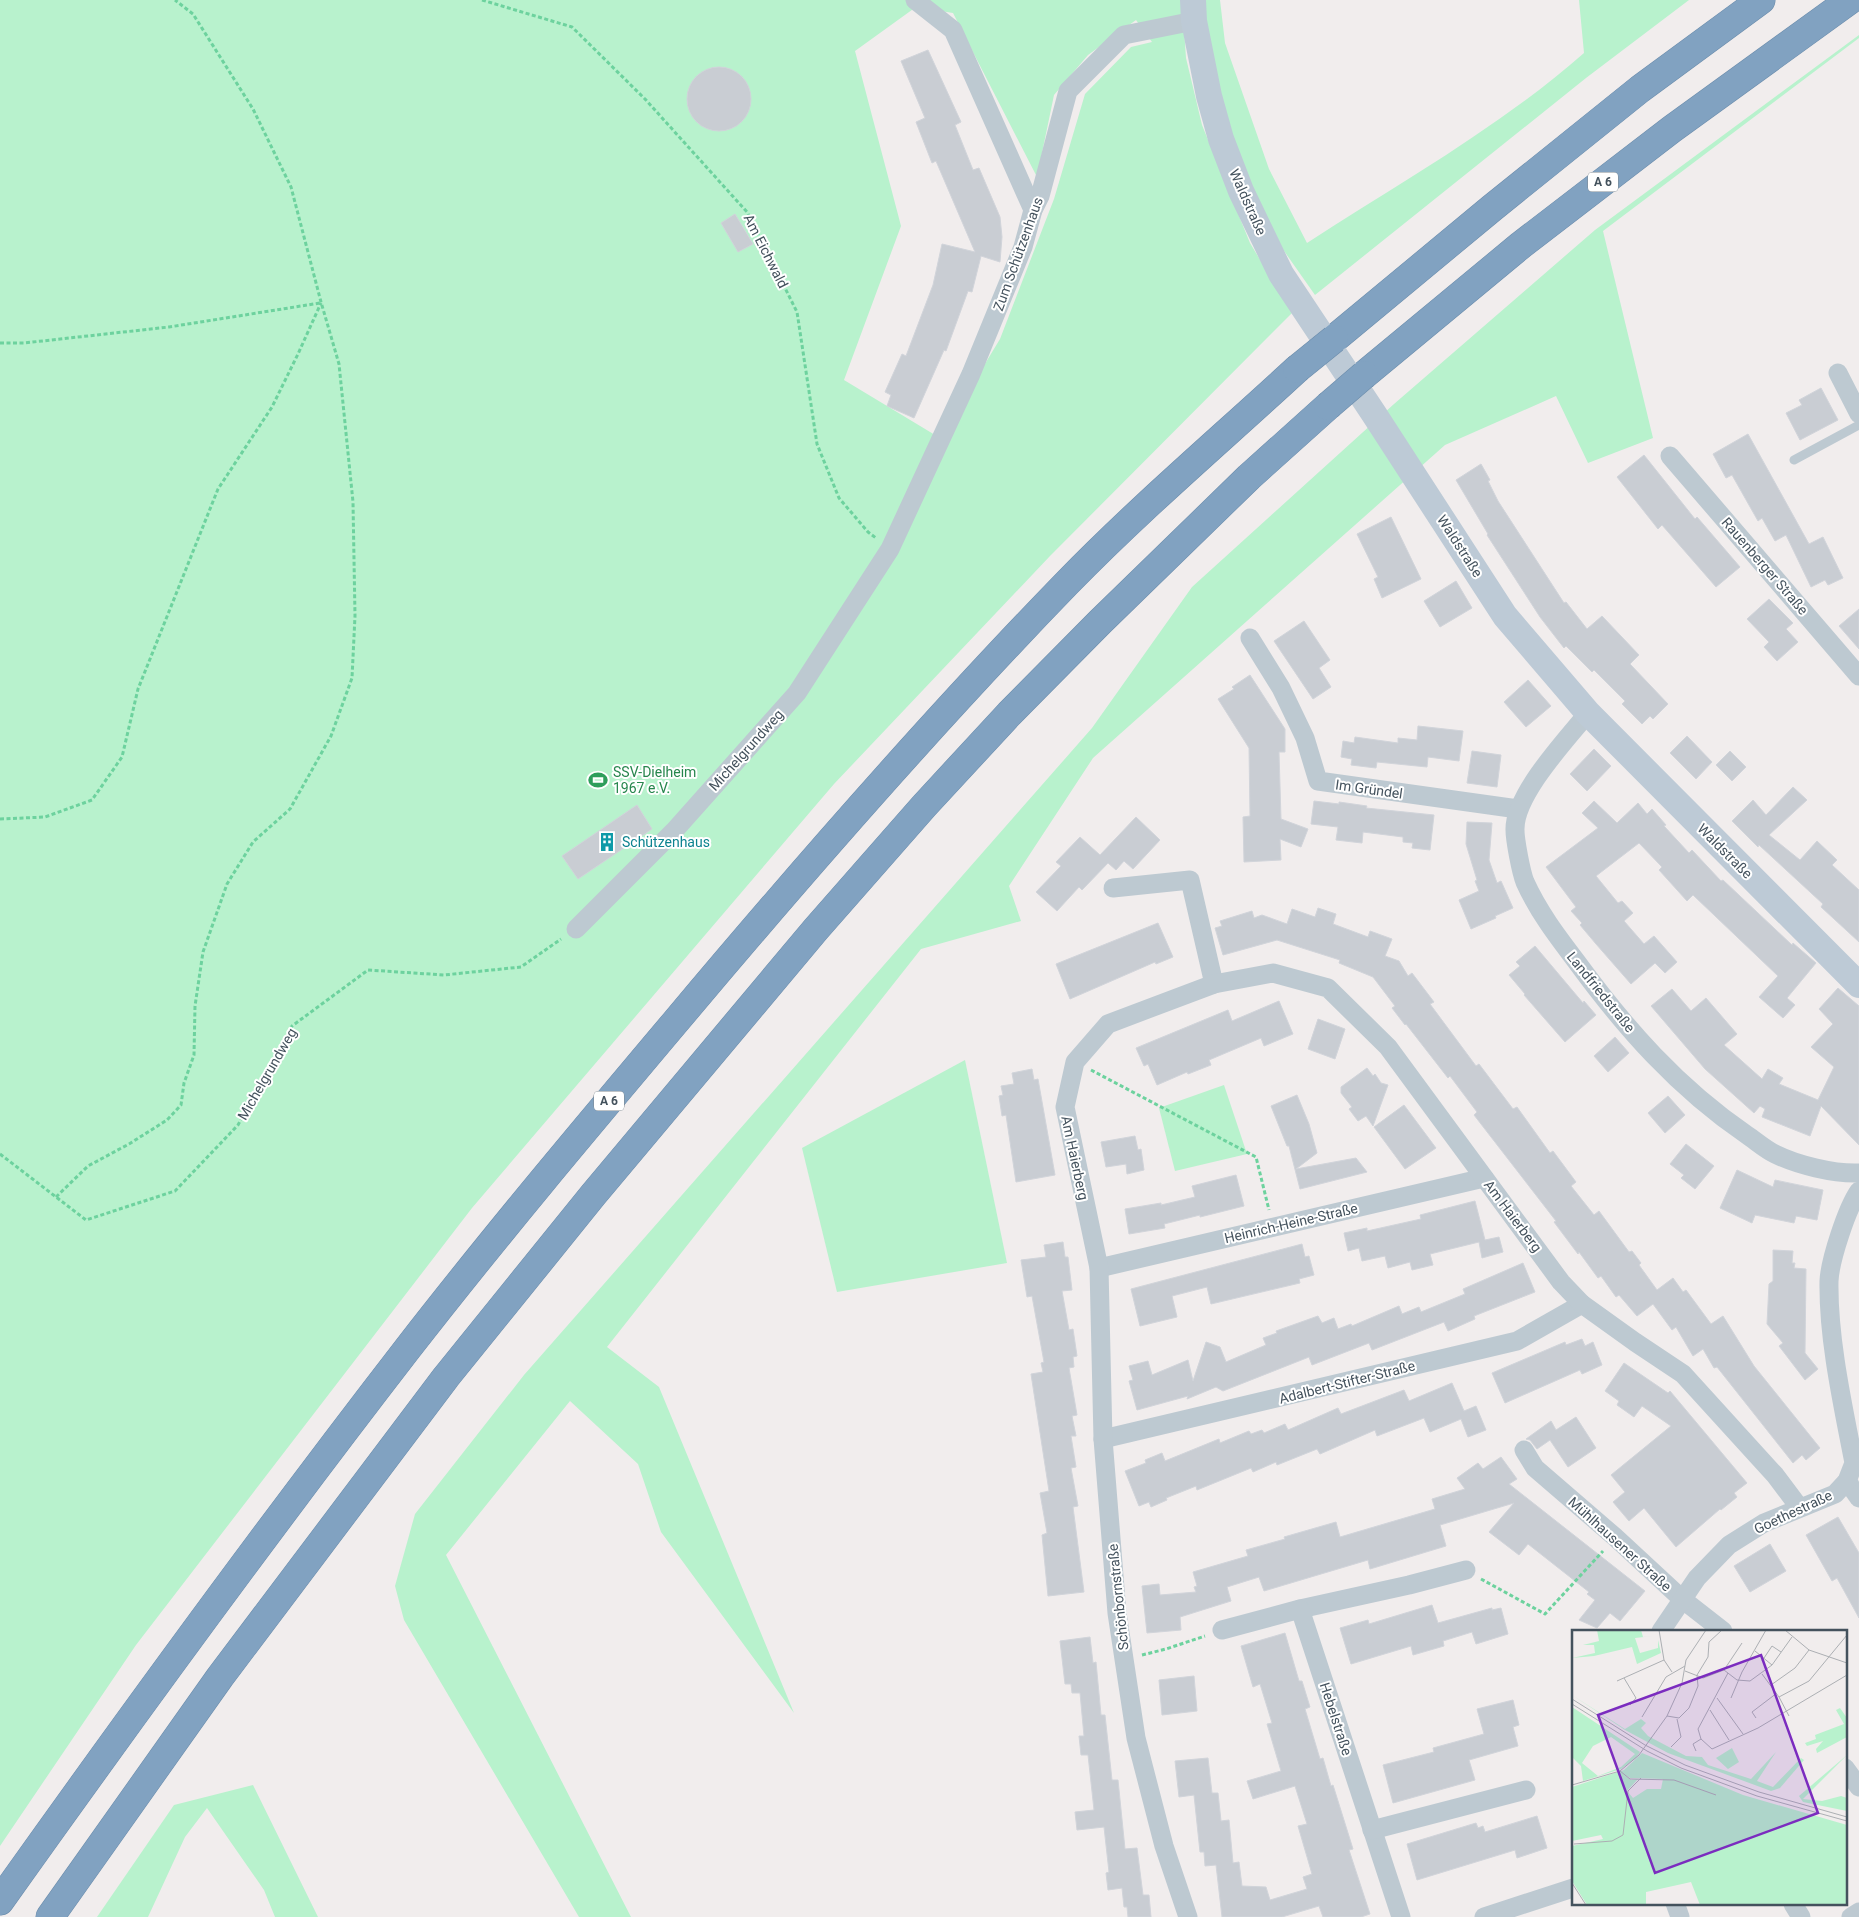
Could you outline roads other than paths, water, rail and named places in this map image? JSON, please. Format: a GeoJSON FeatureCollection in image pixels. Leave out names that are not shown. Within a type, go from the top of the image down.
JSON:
{"type":"FeatureCollection","features":[{"type":"Feature","properties":{"kind":"highway","name":"A 6"},"geometry":{"type":"LineString","coordinates":[[0,1901],[180,1651],[411,1345],[554,1166],[776,901],[885,777],[1070,580],[1143,509],[1296,369],[1640,89],[1762,0]]}},
{"type":"Feature","properties":{"kind":"highway","name":"A 6"},"geometry":{"type":"LineString","coordinates":[[50,1917],[220,1677],[446,1377],[594,1195],[816,929],[924,806],[1009,714],[1249,477],[1364,375],[1521,245],[1672,129],[1850,0]]}},
{"type":"Feature","properties":{"kind":"street"},"geometry":{"type":"LineString","coordinates":[[915,0],[953,30],[1033,210]]}},
{"type":"Feature","properties":{"kind":"street","name":"Zum Schützenhaus"},"geometry":{"type":"LineString","coordinates":[[890,549],[971,374],[1023,247],[1033,210],[1040,196],[1068,91],[1124,35],[1194,11]]}},
{"type":"Feature","properties":{"kind":"street","name":"Waldstraße"},"geometry":{"type":"LineString","coordinates":[[1194,11],[1209,96],[1221,139],[1240,191],[1281,274],[1505,616],[1588,713],[1859,985]]}},
{"type":"Feature","properties":{"kind":"street"},"geometry":{"type":"LineString","coordinates":[[1838,373],[1859,414]]}},
{"type":"Feature","properties":{"kind":"street","name":"Rauenberger Straße"},"geometry":{"type":"LineString","coordinates":[[1670,456],[1859,676]]}},
{"type":"Feature","properties":{"kind":"street","name":"Michelgrundweg"},"geometry":{"type":"LineString","coordinates":[[576,929],[674,831],[797,693],[890,549]]}},
{"type":"Feature","properties":{"kind":"street","name":"Im Gründel"},"geometry":{"type":"LineString","coordinates":[[1250,638],[1281,688],[1305,738],[1318,781],[1518,809]]}},
{"type":"Feature","properties":{"kind":"street","name":"Landfriedstraße"},"geometry":{"type":"LineString","coordinates":[[1588,713],[1540,773],[1518,809],[1515,830],[1524,880],[1544,918],[1587,977],[1660,1064],[1697,1098],[1775,1154],[1822,1170],[1859,1173]]}},
{"type":"Feature","properties":{"kind":"street"},"geometry":{"type":"LineString","coordinates":[[1113,888],[1190,880],[1214,984]]}},
{"type":"Feature","properties":{"kind":"street","name":"Am Haierberg"},"geometry":{"type":"LineString","coordinates":[[1099,1268],[1065,1107],[1075,1062],[1108,1024],[1214,984],[1273,973],[1328,988],[1388,1047],[1561,1282],[1582,1304],[1684,1374],[1775,1475],[1799,1507]]}},
{"type":"Feature","properties":{"kind":"street","name":"Heinrich-Heine-Straße"},"geometry":{"type":"LineString","coordinates":[[1099,1268],[1272,1226],[1484,1178]]}},
{"type":"Feature","properties":{"kind":"street","name":"Goethestraße"},"geometry":{"type":"LineString","coordinates":[[1663,1630],[1697,1578],[1729,1546],[1764,1522],[1835,1494],[1847,1481],[1854,1463],[1833,1340],[1829,1280],[1840,1234],[1853,1199],[1859,1191]]}},
{"type":"Feature","properties":{"kind":"street","name":"Schönbornstraße"},"geometry":{"type":"LineString","coordinates":[[1099,1268],[1103,1439],[1117,1613],[1136,1738],[1164,1846],[1188,1917]]}},
{"type":"Feature","properties":{"kind":"street","name":"Adalbert-Stifter-Straße"},"geometry":{"type":"LineString","coordinates":[[1103,1439],[1517,1341],[1582,1304]]}},
{"type":"Feature","properties":{"kind":"street","name":"Mühlhausener Straße"},"geometry":{"type":"LineString","coordinates":[[1524,1450],[1534,1468],[1615,1537],[1682,1599],[1722,1630]]}},
{"type":"Feature","properties":{"kind":"street"},"geometry":{"type":"LineString","coordinates":[[1847,1481],[1859,1498]]}},
{"type":"Feature","properties":{"kind":"street"},"geometry":{"type":"LineString","coordinates":[[1222,1630],[1300,1609],[1410,1585],[1466,1570]]}},
{"type":"Feature","properties":{"kind":"street","name":"Hebelstraße"},"geometry":{"type":"LineString","coordinates":[[1300,1609],[1401,1917]]}},
{"type":"Feature","properties":{"kind":"street"},"geometry":{"type":"LineString","coordinates":[[1846,1769],[1859,1787]]}},
{"type":"Feature","properties":{"kind":"street"},"geometry":{"type":"LineString","coordinates":[[1372,1830],[1526,1790]]}},
{"type":"Feature","properties":{"kind":"street"},"geometry":{"type":"LineString","coordinates":[[1484,1917],[1509,1913],[1572,1888]]}},
{"type":"Feature","properties":{"kind":"street"},"geometry":{"type":"LineString","coordinates":[[1675,1904],[1680,1917]]}},
{"type":"Feature","properties":{"kind":"street"},"geometry":{"type":"LineString","coordinates":[[1851,1917],[1859,1912]]}},
{"type":"Feature","properties":{"kind":"lane"},"geometry":{"type":"LineString","coordinates":[[1794,460],[1859,424]]}},
{"type":"Feature","properties":{"kind":"place","name":"SSV-Dielheim 1967 e.V."},"geometry":{"type":"Point","coordinates":[598,780]}},
{"type":"Feature","properties":{"kind":"place","name":"Schützenhaus"},"geometry":{"type":"Point","coordinates":[607,842]}}]}
